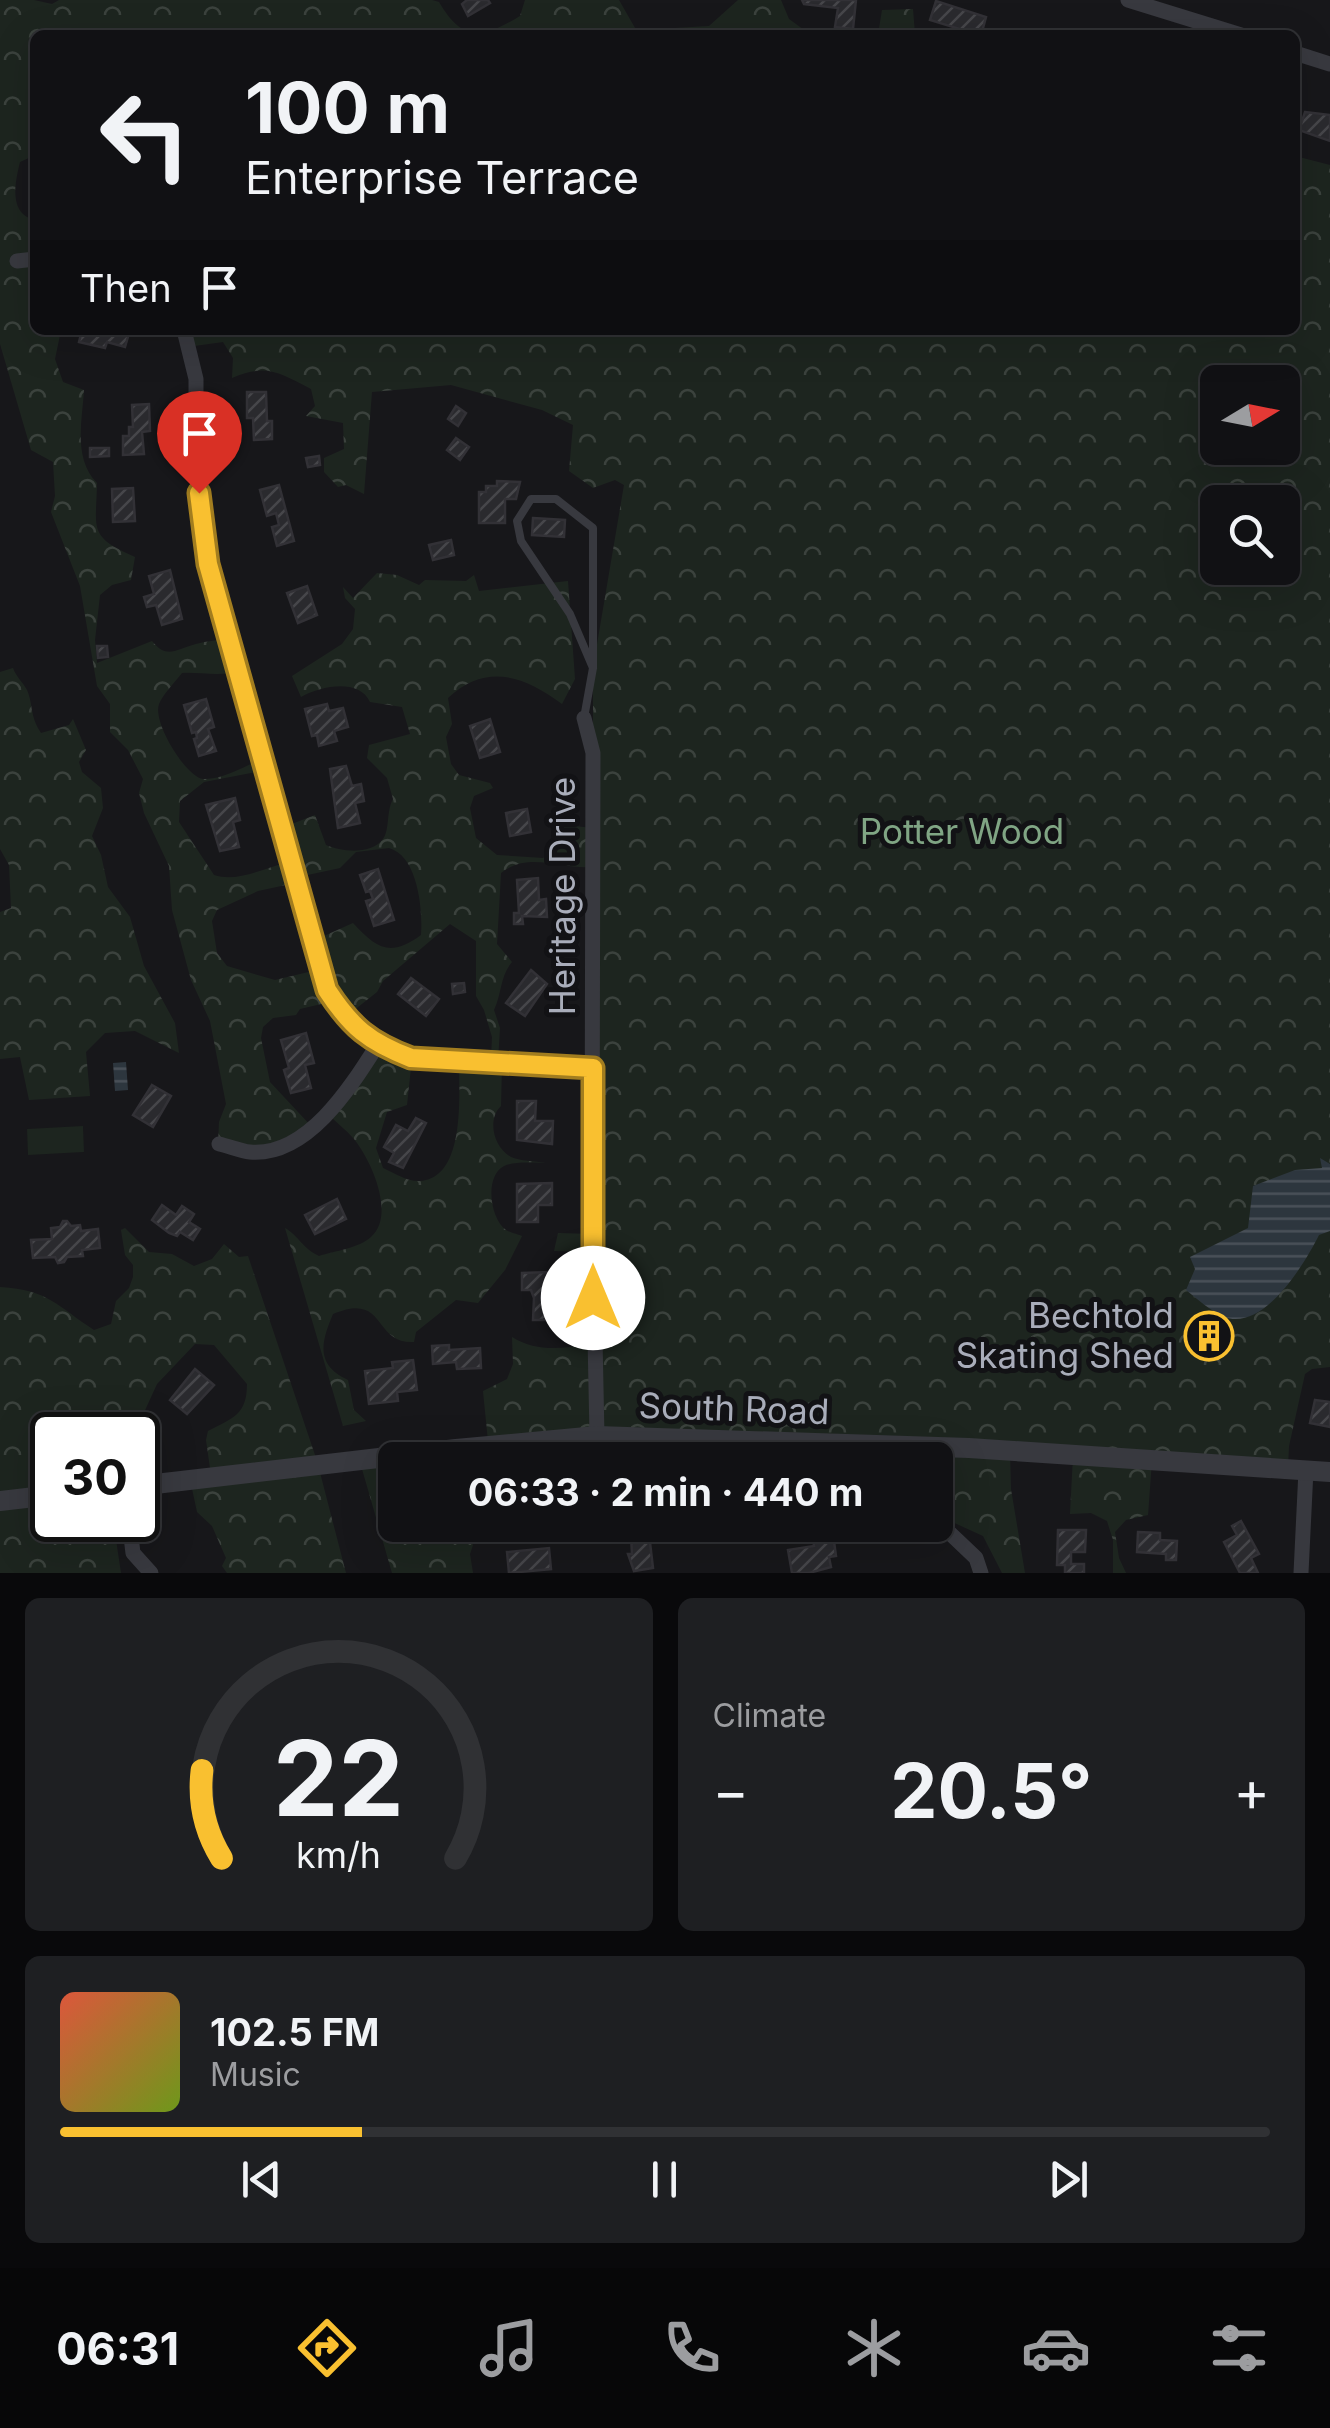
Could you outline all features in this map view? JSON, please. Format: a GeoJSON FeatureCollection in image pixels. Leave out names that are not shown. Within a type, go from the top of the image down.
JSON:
{"type":"FeatureCollection","features":[{"type":"Feature","properties":{"kind":"street"},"geometry":{"type":"LineString","coordinates":[[1128,0],[1225,30]]}},
{"type":"Feature","properties":{"kind":"street"},"geometry":{"type":"LineString","coordinates":[[1300,55],[1330,64]]}},
{"type":"Feature","properties":{"kind":"street"},"geometry":{"type":"LineString","coordinates":[[17,261],[30,260]]}},
{"type":"Feature","properties":{"kind":"street"},"geometry":{"type":"LineString","coordinates":[[185,335],[196,379],[196,461],[208,564],[327,990],[359,1032],[411,1058],[593,1068]]}},
{"type":"Feature","properties":{"kind":"street","name":"Heritage Drive"},"geometry":{"type":"LineString","coordinates":[[584,718],[593,754],[593,1334],[597,1436]]}},
{"type":"Feature","properties":{"kind":"street"},"geometry":{"type":"LineString","coordinates":[[219,1144],[252,1152],[273,1149],[302,1136],[345,1097],[378,1044]]}},
{"type":"Feature","properties":{"kind":"street","name":"South Road"},"geometry":{"type":"LineString","coordinates":[[160,1483],[456,1448],[597,1436],[703,1442]]}},
{"type":"Feature","properties":{"kind":"street","name":"South Road"},"geometry":{"type":"LineString","coordinates":[[953,1456],[1330,1472]]}},
{"type":"Feature","properties":{"kind":"street"},"geometry":{"type":"LineString","coordinates":[[1301,1573],[1306,1470]]}},
{"type":"Feature","properties":{"kind":"street"},"geometry":{"type":"LineString","coordinates":[[0,1501],[30,1497]]}},
{"type":"Feature","properties":{"kind":"street"},"geometry":{"type":"LineString","coordinates":[[953,1536],[976,1558],[981,1573]]}},
{"type":"Feature","properties":{"kind":"street"},"geometry":{"type":"LineString","coordinates":[[131,1542],[133,1553],[152,1573]]}},
{"type":"Feature","properties":{"kind":"lane"},"geometry":{"type":"LineString","coordinates":[[584,718],[594,668],[594,528],[556,499],[531,499],[517,521],[521,541],[570,614],[594,668]]}},
{"type":"Feature","properties":{"kind":"green space","name":"Potter Wood"},"geometry":{"type":"Polygon","coordinates":[[[0,0],[52,4],[59,0],[439,2],[464,30],[30,30],[30,157],[20,162],[15,188],[17,204],[30,218],[30,335],[60,335],[55,359],[63,382],[84,390],[82,451],[97,483],[98,530],[109,543],[135,557],[131,580],[112,585],[100,595],[95,640],[97,663],[152,641],[162,650],[172,652],[230,639],[238,671],[182,673],[161,700],[158,712],[172,748],[196,776],[218,777],[262,759],[266,770],[204,782],[180,801],[179,822],[214,875],[242,876],[289,862],[284,827],[315,815],[326,845],[364,850],[383,839],[393,799],[387,778],[367,758],[369,745],[410,734],[402,707],[370,702],[365,694],[339,686],[301,697],[292,676],[342,644],[353,629],[355,609],[345,598],[343,587],[353,598],[377,573],[397,575],[419,585],[425,580],[466,581],[474,575],[479,591],[568,581],[575,679],[562,704],[534,686],[505,677],[477,680],[448,698],[452,724],[446,737],[451,764],[459,775],[490,783],[493,788],[474,796],[470,808],[476,838],[497,855],[543,858],[555,850],[555,824],[593,828],[593,668],[624,485],[615,480],[593,488],[569,471],[573,425],[542,410],[451,385],[372,392],[364,494],[346,485],[338,487],[324,472],[324,458],[344,449],[343,423],[306,416],[315,406],[311,389],[273,372],[255,371],[232,378],[233,358],[223,342],[194,346],[188,335],[1300,335],[1300,157],[1330,165],[1330,1367],[1305,1374],[1288,1467],[1152,1460],[1148,1515],[1126,1520],[1115,1532],[1126,1573],[1113,1573],[1113,1540],[1107,1521],[1091,1513],[1070,1514],[1073,1456],[1010,1453],[1011,1489],[1025,1573],[1002,1573],[983,1536],[953,1522],[953,1442],[488,1441],[483,1391],[507,1379],[513,1364],[512,1337],[541,1347],[592,1344],[594,1252],[554,1251],[558,1233],[591,1234],[592,867],[533,862],[501,873],[497,944],[512,962],[494,1010],[500,1028],[498,1060],[502,1063],[501,1106],[493,1125],[496,1140],[511,1157],[545,1163],[508,1164],[494,1179],[496,1217],[506,1230],[522,1236],[505,1270],[478,1303],[456,1300],[416,1332],[414,1342],[391,1335],[363,1309],[333,1314],[324,1343],[326,1360],[348,1380],[354,1410],[366,1421],[343,1426],[285,1228],[319,1256],[360,1244],[378,1228],[381,1204],[369,1164],[354,1139],[329,1115],[376,1047],[412,1058],[407,1105],[387,1112],[376,1148],[383,1168],[420,1181],[435,1176],[446,1166],[457,1132],[459,1062],[491,1059],[492,1037],[476,996],[476,941],[450,924],[348,1015],[334,1001],[300,1009],[296,1015],[273,1018],[263,1027],[261,1038],[270,1082],[312,1127],[274,1149],[218,1144],[219,1122],[226,1104],[210,1021],[191,980],[172,910],[169,866],[144,813],[139,793],[143,779],[128,750],[110,732],[110,704],[97,686],[80,586],[51,512],[55,496],[53,462],[31,450],[0,344],[0,0]],[[389,848],[356,852],[340,868],[298,877],[295,883],[258,891],[217,910],[212,921],[217,953],[227,966],[275,980],[321,969],[315,940],[353,923],[384,947],[410,942],[421,935],[421,912],[417,885],[407,861],[389,848]]]}},
{"type":"Feature","properties":{"kind":"green space","name":"Potter Wood"},"geometry":{"type":"Polygon","coordinates":[[[525,0],[619,0],[636,30],[491,30],[520,16],[525,0]]]}},
{"type":"Feature","properties":{"kind":"green space"},"geometry":{"type":"Polygon","coordinates":[[[738,0],[781,0],[789,19],[804,30],[655,30],[709,26],[738,0]]]}},
{"type":"Feature","properties":{"kind":"green space"},"geometry":{"type":"Polygon","coordinates":[[[913,9],[915,30],[879,30],[882,10],[913,9]]]}},
{"type":"Feature","properties":{"kind":"green space"},"geometry":{"type":"Polygon","coordinates":[[[13,668],[27,690],[41,733],[69,725],[73,719],[86,750],[79,762],[82,772],[101,788],[103,808],[92,836],[108,887],[130,917],[144,966],[175,1023],[179,1053],[135,1031],[105,1033],[86,1052],[90,1096],[29,1100],[20,1057],[0,1059],[0,912],[11,908],[9,865],[0,849],[0,672],[13,668]]]}},
{"type":"Feature","properties":{"kind":"green space"},"geometry":{"type":"Polygon","coordinates":[[[83,1126],[84,1152],[28,1155],[27,1129],[83,1126]]]}},
{"type":"Feature","properties":{"kind":"green space"},"geometry":{"type":"Polygon","coordinates":[[[125,1228],[149,1252],[172,1254],[194,1266],[212,1259],[224,1244],[239,1257],[248,1256],[317,1461],[346,1573],[227,1573],[222,1566],[226,1558],[212,1526],[197,1512],[190,1479],[211,1475],[208,1431],[241,1409],[247,1384],[214,1345],[195,1344],[157,1384],[144,1412],[30,1412],[30,1542],[116,1542],[121,1573],[0,1573],[0,1287],[42,1296],[94,1330],[111,1324],[116,1301],[129,1288],[133,1277],[121,1230],[125,1228]]]}},
{"type":"Feature","properties":{"kind":"green space"},"geometry":{"type":"Polygon","coordinates":[[[378,1459],[378,1524],[360,1462],[378,1459]]]}},
{"type":"Feature","properties":{"kind":"green space"},"geometry":{"type":"Polygon","coordinates":[[[383,1542],[472,1542],[473,1573],[392,1573],[383,1542]]]}},
{"type":"Feature","properties":{"kind":"shaded area"},"geometry":{"type":"Polygon","coordinates":[[[126,1062],[128,1090],[115,1091],[113,1063],[126,1062]]]}},
{"type":"Feature","properties":{"kind":"shaded area"},"geometry":{"type":"Polygon","coordinates":[[[1320,1158],[1330,1164],[1330,1231],[1319,1235],[1304,1262],[1268,1305],[1239,1319],[1224,1317],[1186,1290],[1195,1269],[1190,1257],[1248,1228],[1253,1186],[1295,1170],[1322,1168],[1320,1158]]]}},
{"type":"Feature","properties":{"kind":"building"},"geometry":{"type":"Polygon","coordinates":[[[467,0],[490,3],[468,16],[462,4],[467,0]]]}},
{"type":"Feature","properties":{"kind":"building"},"geometry":{"type":"Polygon","coordinates":[[[802,0],[856,0],[853,29],[835,27],[838,8],[804,4],[802,0]]]}},
{"type":"Feature","properties":{"kind":"building"},"geometry":{"type":"Polygon","coordinates":[[[936,1],[986,17],[983,30],[963,30],[930,20],[936,1]]]}},
{"type":"Feature","properties":{"kind":"building"},"geometry":{"type":"Polygon","coordinates":[[[1305,112],[1330,115],[1330,141],[1300,130],[1305,112]]]}},
{"type":"Feature","properties":{"kind":"building"},"geometry":{"type":"Polygon","coordinates":[[[81,335],[129,335],[125,347],[107,342],[105,348],[79,342],[81,335]]]}},
{"type":"Feature","properties":{"kind":"building"},"geometry":{"type":"Polygon","coordinates":[[[247,392],[266,392],[272,439],[254,440],[253,418],[247,418],[247,392]]]}},
{"type":"Feature","properties":{"kind":"building"},"geometry":{"type":"Polygon","coordinates":[[[149,404],[150,431],[142,432],[144,454],[123,455],[123,436],[129,436],[129,427],[133,427],[132,405],[149,404]]]}},
{"type":"Feature","properties":{"kind":"building"},"geometry":{"type":"Polygon","coordinates":[[[456,406],[466,413],[458,426],[448,419],[456,406]]]}},
{"type":"Feature","properties":{"kind":"building"},"geometry":{"type":"Polygon","coordinates":[[[456,438],[469,447],[460,460],[447,450],[456,438]]]}},
{"type":"Feature","properties":{"kind":"building"},"geometry":{"type":"Polygon","coordinates":[[[90,448],[109,448],[109,456],[90,457],[90,448]]]}},
{"type":"Feature","properties":{"kind":"building"},"geometry":{"type":"Polygon","coordinates":[[[319,456],[320,465],[308,467],[306,458],[319,456]]]}},
{"type":"Feature","properties":{"kind":"building"},"geometry":{"type":"Polygon","coordinates":[[[497,481],[520,482],[516,499],[505,499],[505,523],[479,523],[479,492],[486,492],[486,486],[497,486],[497,481]]]}},
{"type":"Feature","properties":{"kind":"building"},"geometry":{"type":"Polygon","coordinates":[[[279,485],[294,541],[277,546],[272,527],[279,525],[276,513],[267,516],[260,490],[279,485]]]}},
{"type":"Feature","properties":{"kind":"building"},"geometry":{"type":"Polygon","coordinates":[[[133,488],[135,521],[113,522],[112,489],[133,488]]]}},
{"type":"Feature","properties":{"kind":"building"},"geometry":{"type":"Polygon","coordinates":[[[533,518],[565,520],[564,537],[532,535],[533,518]]]}},
{"type":"Feature","properties":{"kind":"building"},"geometry":{"type":"Polygon","coordinates":[[[451,540],[454,555],[433,560],[429,545],[451,540]]]}},
{"type":"Feature","properties":{"kind":"building"},"geometry":{"type":"Polygon","coordinates":[[[170,570],[182,619],[162,625],[156,605],[147,607],[144,597],[154,594],[149,576],[170,570]]]}},
{"type":"Feature","properties":{"kind":"building"},"geometry":{"type":"Polygon","coordinates":[[[307,586],[317,615],[298,623],[287,593],[307,586]]]}},
{"type":"Feature","properties":{"kind":"building"},"geometry":{"type":"Polygon","coordinates":[[[97,646],[107,646],[108,657],[98,658],[97,646]]]}},
{"type":"Feature","properties":{"kind":"building"},"geometry":{"type":"Polygon","coordinates":[[[206,699],[214,727],[208,729],[216,751],[199,756],[196,732],[192,733],[184,705],[206,699]]]}},
{"type":"Feature","properties":{"kind":"building"},"geometry":{"type":"Polygon","coordinates":[[[327,704],[329,711],[343,708],[348,727],[334,731],[337,741],[319,746],[317,735],[312,736],[305,709],[327,704]]]}},
{"type":"Feature","properties":{"kind":"building"},"geometry":{"type":"Polygon","coordinates":[[[490,719],[500,752],[480,758],[470,726],[490,719]]]}},
{"type":"Feature","properties":{"kind":"building"},"geometry":{"type":"Polygon","coordinates":[[[346,766],[352,786],[361,784],[364,801],[355,803],[360,823],[338,828],[330,769],[346,766]]]}},
{"type":"Feature","properties":{"kind":"building"},"geometry":{"type":"Polygon","coordinates":[[[235,798],[240,820],[233,822],[239,847],[220,851],[206,805],[235,798]]]}},
{"type":"Feature","properties":{"kind":"building"},"geometry":{"type":"Polygon","coordinates":[[[527,809],[531,832],[510,836],[506,813],[527,809]]]}},
{"type":"Feature","properties":{"kind":"building"},"geometry":{"type":"Polygon","coordinates":[[[378,869],[394,920],[374,926],[366,901],[373,899],[360,875],[378,869]]]}},
{"type":"Feature","properties":{"kind":"building"},"geometry":{"type":"Polygon","coordinates":[[[538,878],[539,900],[546,899],[547,917],[522,916],[523,924],[514,924],[514,913],[519,913],[517,880],[538,878]]]}},
{"type":"Feature","properties":{"kind":"building"},"geometry":{"type":"Polygon","coordinates":[[[531,970],[547,984],[525,1016],[506,1003],[531,970]]]}},
{"type":"Feature","properties":{"kind":"building"},"geometry":{"type":"Polygon","coordinates":[[[411,978],[439,999],[426,1016],[398,994],[411,978]]]}},
{"type":"Feature","properties":{"kind":"building"},"geometry":{"type":"Polygon","coordinates":[[[464,983],[465,992],[453,994],[452,984],[464,983]]]}},
{"type":"Feature","properties":{"kind":"building"},"geometry":{"type":"Polygon","coordinates":[[[306,1033],[314,1063],[305,1065],[311,1088],[291,1093],[281,1040],[306,1033]]]}},
{"type":"Feature","properties":{"kind":"building"},"geometry":{"type":"Polygon","coordinates":[[[152,1085],[171,1096],[153,1127],[133,1115],[152,1085]]]}},
{"type":"Feature","properties":{"kind":"building"},"geometry":{"type":"Polygon","coordinates":[[[517,1101],[536,1101],[535,1121],[553,1121],[552,1144],[517,1140],[517,1101]]]}},
{"type":"Feature","properties":{"kind":"building"},"geometry":{"type":"Polygon","coordinates":[[[416,1118],[426,1123],[403,1168],[389,1162],[394,1153],[384,1147],[396,1125],[408,1131],[416,1118]]]}},
{"type":"Feature","properties":{"kind":"building"},"geometry":{"type":"Polygon","coordinates":[[[552,1183],[552,1205],[538,1205],[538,1222],[517,1222],[517,1184],[552,1183]]]}},
{"type":"Feature","properties":{"kind":"building"},"geometry":{"type":"Polygon","coordinates":[[[337,1199],[346,1219],[315,1234],[305,1215],[337,1199]]]}},
{"type":"Feature","properties":{"kind":"building"},"geometry":{"type":"Polygon","coordinates":[[[162,1205],[176,1215],[182,1206],[194,1214],[189,1222],[200,1229],[193,1240],[180,1232],[177,1236],[169,1233],[152,1220],[162,1205]]]}},
{"type":"Feature","properties":{"kind":"building"},"geometry":{"type":"Polygon","coordinates":[[[63,1221],[71,1226],[80,1225],[81,1231],[98,1229],[100,1248],[82,1250],[83,1256],[67,1257],[58,1263],[55,1257],[33,1258],[31,1240],[52,1239],[51,1228],[60,1227],[63,1221]]]}},
{"type":"Feature","properties":{"kind":"building"},"geometry":{"type":"Polygon","coordinates":[[[550,1272],[555,1320],[533,1320],[534,1298],[531,1290],[522,1290],[522,1273],[550,1272]]]}},
{"type":"Feature","properties":{"kind":"building","name":"Bechtold Skating Shed"},"geometry":{"type":"Polygon","coordinates":[[[1203,1326],[1220,1332],[1215,1346],[1197,1341],[1203,1326]]]}},
{"type":"Feature","properties":{"kind":"building"},"geometry":{"type":"Polygon","coordinates":[[[449,1345],[449,1350],[480,1348],[481,1368],[457,1369],[456,1362],[433,1364],[432,1346],[449,1345]]]}},
{"type":"Feature","properties":{"kind":"building"},"geometry":{"type":"Polygon","coordinates":[[[413,1360],[417,1390],[397,1392],[398,1401],[369,1404],[365,1371],[393,1368],[392,1362],[413,1360]]]}},
{"type":"Feature","properties":{"kind":"building"},"geometry":{"type":"Polygon","coordinates":[[[195,1369],[214,1385],[187,1414],[170,1400],[195,1369]]]}},
{"type":"Feature","properties":{"kind":"building"},"geometry":{"type":"Polygon","coordinates":[[[1315,1400],[1330,1402],[1330,1427],[1310,1423],[1315,1400]]]}},
{"type":"Feature","properties":{"kind":"building"},"geometry":{"type":"Polygon","coordinates":[[[1241,1521],[1259,1554],[1251,1558],[1258,1573],[1240,1573],[1224,1542],[1237,1535],[1232,1526],[1241,1521]]]}},
{"type":"Feature","properties":{"kind":"building"},"geometry":{"type":"Polygon","coordinates":[[[1058,1530],[1086,1530],[1085,1552],[1071,1552],[1071,1564],[1084,1564],[1084,1573],[1065,1573],[1065,1565],[1057,1565],[1058,1530]]]}},
{"type":"Feature","properties":{"kind":"building"},"geometry":{"type":"Polygon","coordinates":[[[1138,1532],[1160,1533],[1160,1540],[1177,1541],[1176,1560],[1166,1560],[1166,1554],[1137,1552],[1138,1532]]]}},
{"type":"Feature","properties":{"kind":"building"},"geometry":{"type":"Polygon","coordinates":[[[631,1542],[650,1542],[653,1568],[634,1571],[628,1554],[632,1554],[631,1542]]]}},
{"type":"Feature","properties":{"kind":"building"},"geometry":{"type":"Polygon","coordinates":[[[814,1542],[834,1542],[836,1556],[829,1557],[831,1567],[792,1573],[788,1550],[814,1546],[814,1542]]]}},
{"type":"Feature","properties":{"kind":"building"},"geometry":{"type":"Polygon","coordinates":[[[549,1548],[551,1569],[509,1573],[507,1552],[549,1548]]]}},
{"type":"Feature","properties":{"kind":"place","name":"Bechtold Skating Shed"},"geometry":{"type":"Point","coordinates":[1209,1336]}},
{"type":"Feature","properties":{"kind":"route"},"geometry":{"type":"LineString","coordinates":[[199,493],[208,564],[327,990],[359,1032],[411,1058],[593,1068],[593,1298]]}}]}
